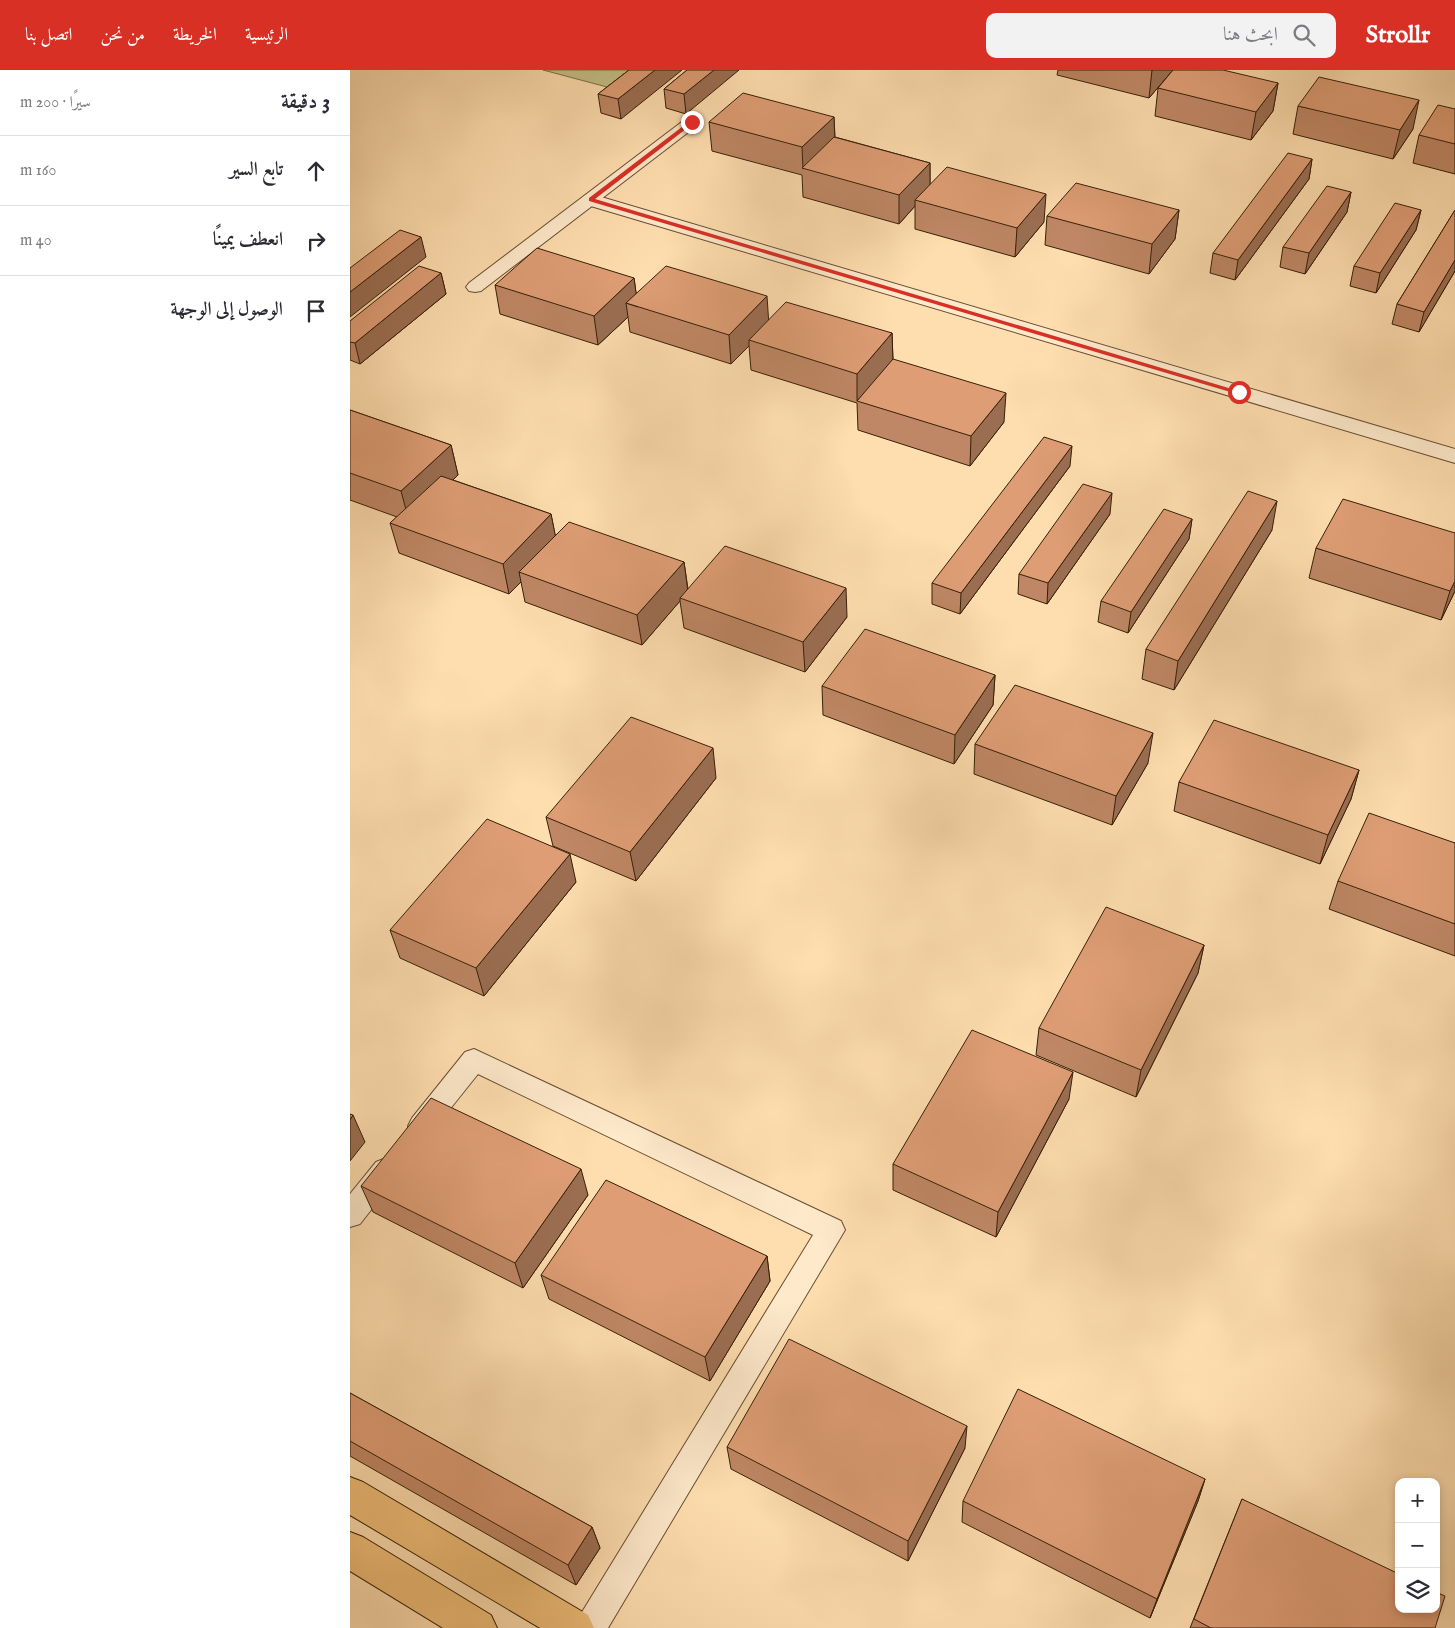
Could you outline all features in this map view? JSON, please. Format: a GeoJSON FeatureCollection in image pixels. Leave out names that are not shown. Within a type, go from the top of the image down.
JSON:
{"type":"FeatureCollection","features":[{"type":"Feature","properties":{"kind":"main road"},"geometry":{"type":"LineString","coordinates":[[350,1495],[575,1628]]}},
{"type":"Feature","properties":{"kind":"main road"},"geometry":{"type":"LineString","coordinates":[[350,1550],[478,1628]]}},
{"type":"Feature","properties":{"kind":"street"},"geometry":{"type":"LineString","coordinates":[[591,200],[1455,456]]}},
{"type":"Feature","properties":{"kind":"lane"},"geometry":{"type":"LineString","coordinates":[[475,287],[692,122]]}},
{"type":"Feature","properties":{"kind":"lane"},"geometry":{"type":"LineString","coordinates":[[350,1215],[474,1060],[831,1230],[590,1628]]}},
{"type":"Feature","properties":{"kind":"shaded area"},"geometry":{"type":"Polygon","coordinates":[[[543,70],[629,70],[607,87],[543,70]]]}},
{"type":"Feature","properties":{"kind":"building"},"geometry":{"type":"Polygon","coordinates":[[[629,70],[655,70],[618,99],[598,94],[629,70]]]}},
{"type":"Feature","properties":{"kind":"building"},"geometry":{"type":"Polygon","coordinates":[[[687,70],[714,70],[684,94],[664,89],[687,70]]]}},
{"type":"Feature","properties":{"kind":"building"},"geometry":{"type":"Polygon","coordinates":[[[1173,70],[1223,70],[1278,83],[1256,112],[1158,88],[1173,70]]]}},
{"type":"Feature","properties":{"kind":"building"},"geometry":{"type":"Polygon","coordinates":[[[1319,77],[1419,100],[1400,130],[1298,106],[1319,77]]]}},
{"type":"Feature","properties":{"kind":"building"},"geometry":{"type":"Polygon","coordinates":[[[743,93],[834,117],[802,147],[709,122],[743,93]]]}},
{"type":"Feature","properties":{"kind":"building"},"geometry":{"type":"Polygon","coordinates":[[[1438,105],[1455,109],[1455,144],[1419,135],[1438,105]]]}},
{"type":"Feature","properties":{"kind":"building"},"geometry":{"type":"Polygon","coordinates":[[[834,137],[930,163],[899,195],[802,168],[834,137]]]}},
{"type":"Feature","properties":{"kind":"building"},"geometry":{"type":"Polygon","coordinates":[[[1288,153],[1312,159],[1238,260],[1213,253],[1288,153]]]}},
{"type":"Feature","properties":{"kind":"building"},"geometry":{"type":"Polygon","coordinates":[[[947,167],[1046,194],[1017,228],[915,200],[947,167]]]}},
{"type":"Feature","properties":{"kind":"building"},"geometry":{"type":"Polygon","coordinates":[[[1076,183],[1179,210],[1152,244],[1047,216],[1076,183]]]}},
{"type":"Feature","properties":{"kind":"building"},"geometry":{"type":"Polygon","coordinates":[[[1327,186],[1351,192],[1309,253],[1283,247],[1327,186]]]}},
{"type":"Feature","properties":{"kind":"building"},"geometry":{"type":"Polygon","coordinates":[[[1395,203],[1421,210],[1380,273],[1354,266],[1395,203]]]}},
{"type":"Feature","properties":{"kind":"building"},"geometry":{"type":"Polygon","coordinates":[[[1455,210],[1455,260],[1424,312],[1397,304],[1455,210]]]}},
{"type":"Feature","properties":{"kind":"building"},"geometry":{"type":"Polygon","coordinates":[[[400,230],[421,237],[350,292],[350,268],[400,230]]]}},
{"type":"Feature","properties":{"kind":"building"},"geometry":{"type":"Polygon","coordinates":[[[537,248],[634,278],[594,316],[495,285],[537,248]]]}},
{"type":"Feature","properties":{"kind":"building"},"geometry":{"type":"Polygon","coordinates":[[[419,266],[441,273],[355,343],[350,342],[350,321],[419,266]]]}},
{"type":"Feature","properties":{"kind":"building"},"geometry":{"type":"Polygon","coordinates":[[[666,266],[767,296],[729,335],[626,303],[666,266]]]}},
{"type":"Feature","properties":{"kind":"building"},"geometry":{"type":"Polygon","coordinates":[[[786,302],[892,333],[857,374],[749,340],[786,302]]]}},
{"type":"Feature","properties":{"kind":"building"},"geometry":{"type":"Polygon","coordinates":[[[893,359],[1006,393],[971,436],[857,401],[893,359]]]}},
{"type":"Feature","properties":{"kind":"building"},"geometry":{"type":"Polygon","coordinates":[[[350,410],[451,445],[401,491],[350,473],[350,410]]]}},
{"type":"Feature","properties":{"kind":"building"},"geometry":{"type":"Polygon","coordinates":[[[1044,437],[1072,446],[961,593],[932,583],[1044,437]]]}},
{"type":"Feature","properties":{"kind":"building"},"geometry":{"type":"Polygon","coordinates":[[[441,476],[551,514],[503,564],[390,523],[441,476]]]}},
{"type":"Feature","properties":{"kind":"building"},"geometry":{"type":"Polygon","coordinates":[[[1083,484],[1112,493],[1048,583],[1019,574],[1083,484]]]}},
{"type":"Feature","properties":{"kind":"building"},"geometry":{"type":"Polygon","coordinates":[[[1248,491],[1277,501],[1178,661],[1146,649],[1248,491]]]}},
{"type":"Feature","properties":{"kind":"building"},"geometry":{"type":"Polygon","coordinates":[[[1343,499],[1455,533],[1455,581],[1450,591],[1316,548],[1343,499]]]}},
{"type":"Feature","properties":{"kind":"building"},"geometry":{"type":"Polygon","coordinates":[[[1164,509],[1192,519],[1131,612],[1101,601],[1164,509]]]}},
{"type":"Feature","properties":{"kind":"building"},"geometry":{"type":"Polygon","coordinates":[[[569,522],[684,562],[637,615],[519,572],[569,522]]]}},
{"type":"Feature","properties":{"kind":"building"},"geometry":{"type":"Polygon","coordinates":[[[725,546],[846,588],[803,642],[680,598],[725,546]]]}},
{"type":"Feature","properties":{"kind":"building"},"geometry":{"type":"Polygon","coordinates":[[[865,629],[995,675],[955,735],[822,686],[865,629]]]}},
{"type":"Feature","properties":{"kind":"building"},"geometry":{"type":"Polygon","coordinates":[[[1015,685],[1153,733],[1116,796],[975,744],[1015,685]]]}},
{"type":"Feature","properties":{"kind":"building"},"geometry":{"type":"Polygon","coordinates":[[[631,717],[713,748],[630,852],[546,817],[631,717]]]}},
{"type":"Feature","properties":{"kind":"building"},"geometry":{"type":"Polygon","coordinates":[[[1214,720],[1359,770],[1328,835],[1179,782],[1214,720]]]}},
{"type":"Feature","properties":{"kind":"building"},"geometry":{"type":"Polygon","coordinates":[[[1369,813],[1455,843],[1455,924],[1338,881],[1369,813]]]}},
{"type":"Feature","properties":{"kind":"building"},"geometry":{"type":"Polygon","coordinates":[[[487,819],[570,854],[476,968],[390,930],[487,819]]]}},
{"type":"Feature","properties":{"kind":"building"},"geometry":{"type":"Polygon","coordinates":[[[1106,907],[1204,945],[1141,1070],[1039,1028],[1106,907]]]}},
{"type":"Feature","properties":{"kind":"building"},"geometry":{"type":"Polygon","coordinates":[[[972,1030],[1073,1072],[998,1212],[893,1164],[972,1030]]]}},
{"type":"Feature","properties":{"kind":"building"},"geometry":{"type":"Polygon","coordinates":[[[431,1098],[581,1169],[515,1263],[361,1186],[431,1098]]]}},
{"type":"Feature","properties":{"kind":"building"},"geometry":{"type":"Polygon","coordinates":[[[606,1180],[767,1256],[705,1357],[541,1275],[606,1180]]]}},
{"type":"Feature","properties":{"kind":"building"},"geometry":{"type":"Polygon","coordinates":[[[789,1339],[967,1426],[908,1541],[727,1447],[789,1339]]]}},
{"type":"Feature","properties":{"kind":"building"},"geometry":{"type":"Polygon","coordinates":[[[1018,1389],[1205,1479],[1157,1599],[963,1501],[1018,1389]]]}},
{"type":"Feature","properties":{"kind":"building"},"geometry":{"type":"Polygon","coordinates":[[[350,1393],[592,1527],[568,1565],[350,1441],[350,1393]]]}},
{"type":"Feature","properties":{"kind":"building"},"geometry":{"type":"Polygon","coordinates":[[[1242,1499],[1395,1572],[1395,1613],[1440,1613],[1435,1628],[1211,1628],[1194,1619],[1242,1499]]]}},
{"type":"Feature","properties":{"kind":"building"},"geometry":{"type":"Polygon","coordinates":[[[1440,1594],[1445,1596],[1440,1612],[1440,1594]]]}},
{"type":"Feature","properties":{"kind":"route"},"geometry":{"type":"LineString","coordinates":[[692,122],[591,200],[1239,392]]}}]}
